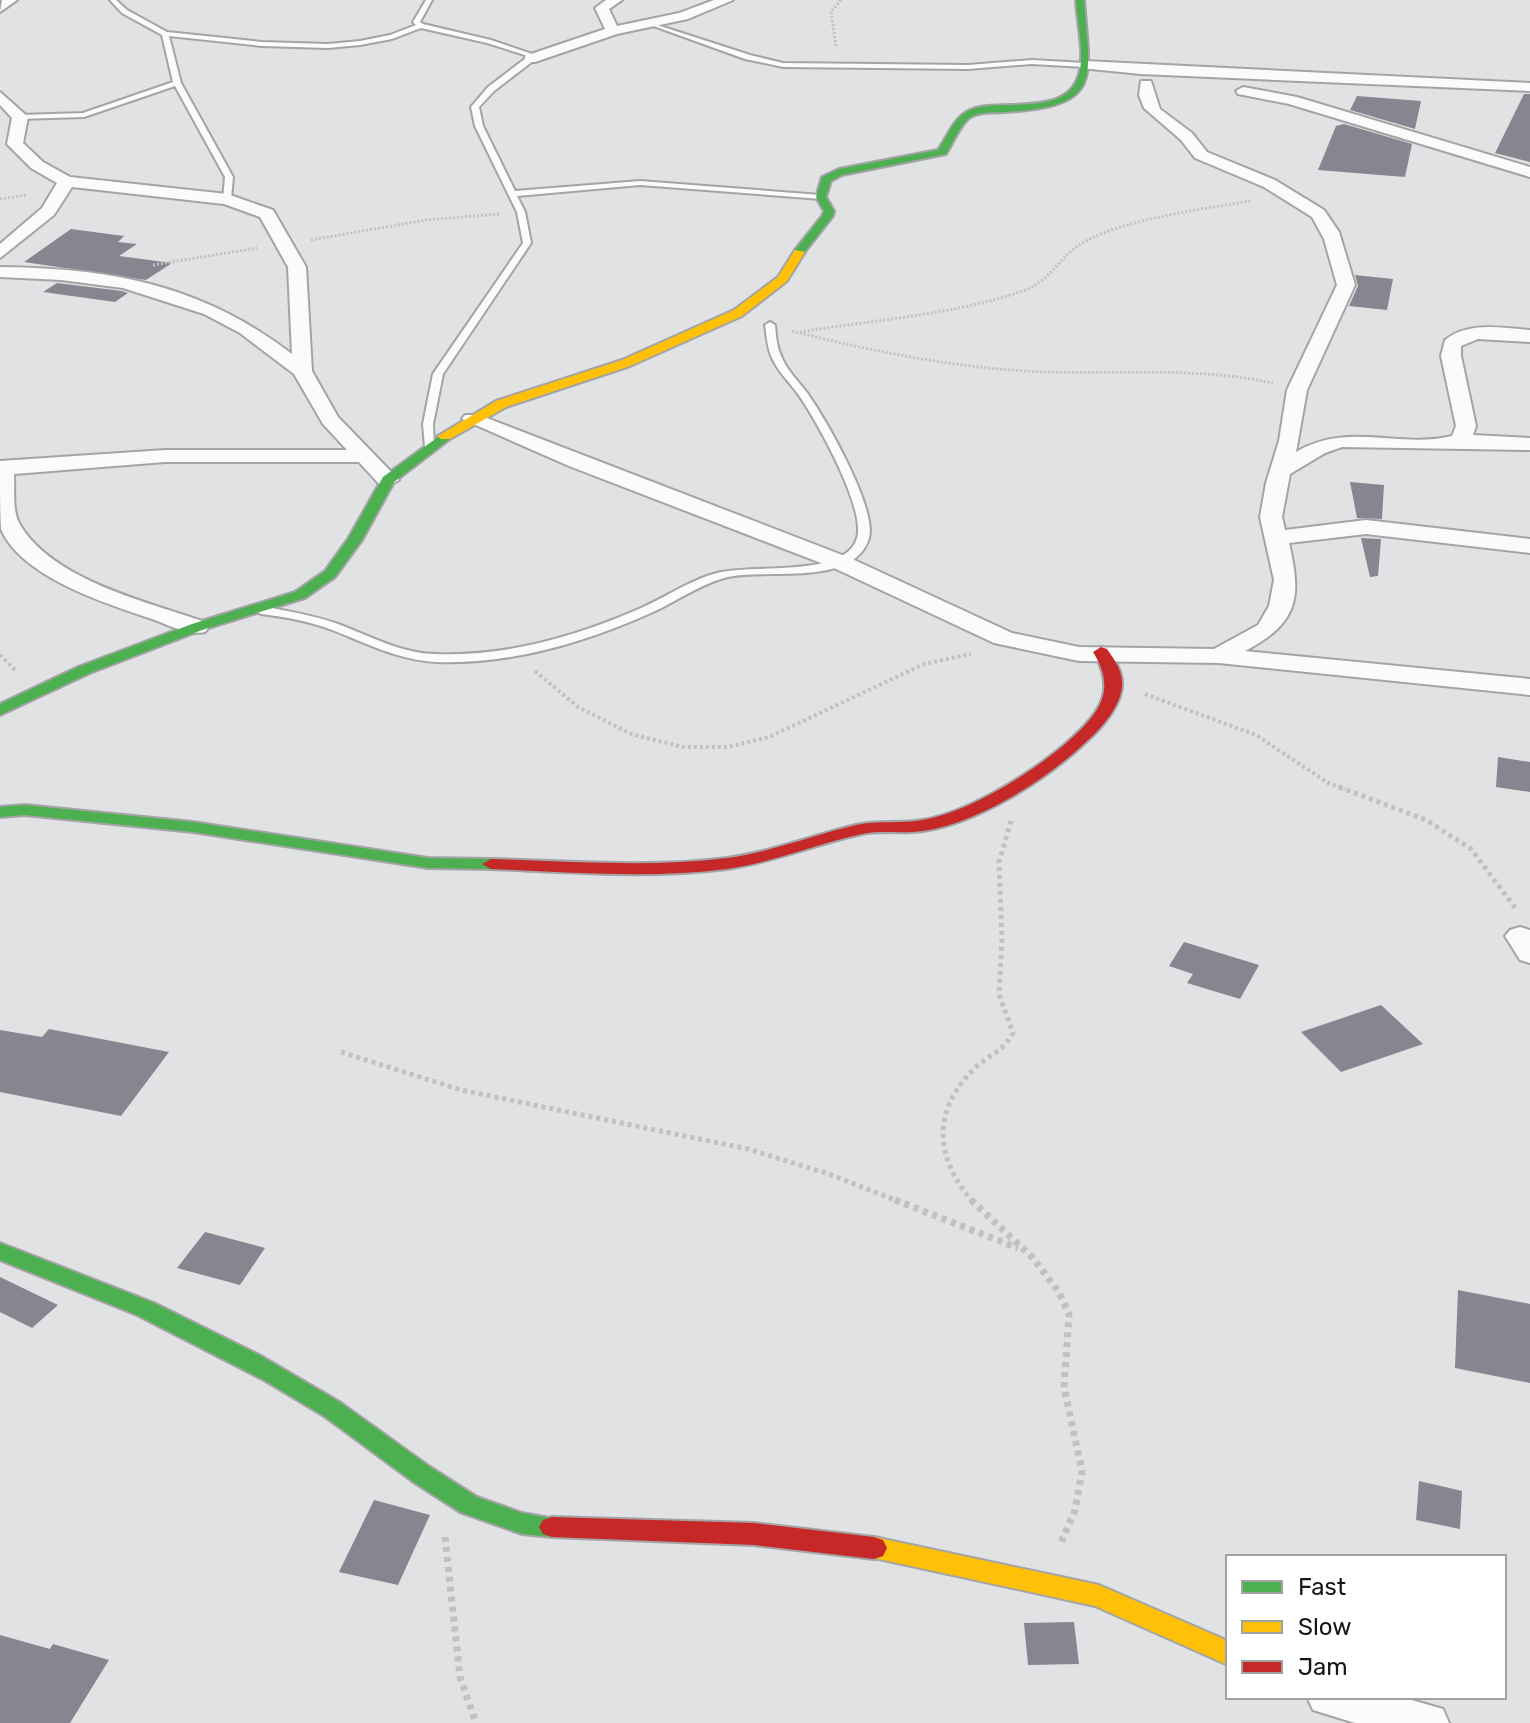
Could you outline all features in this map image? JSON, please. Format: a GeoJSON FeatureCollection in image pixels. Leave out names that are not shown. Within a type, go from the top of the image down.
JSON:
{"type":"FeatureCollection","features":[{"type":"Feature","properties":{"kind":"street"},"geometry":{"type":"LineString","coordinates":[[0,8],[10,0]]}},
{"type":"Feature","properties":{"kind":"street"},"geometry":{"type":"LineString","coordinates":[[613,31],[602,8],[615,0]]}},
{"type":"Feature","properties":{"kind":"street"},"geometry":{"type":"LineString","coordinates":[[530,59],[613,31],[710,8],[726,0]]}},
{"type":"Feature","properties":{"kind":"street"},"geometry":{"type":"LineString","coordinates":[[0,710],[84,670],[197,627],[300,595],[330,574],[355,540],[388,480],[429,445],[501,404],[626,363],[752,305],[783,279],[809,235],[827,220],[829,211],[821,197],[826,179],[839,172],[942,152],[951,145],[968,113],[1067,99],[1081,86],[1085,65],[1080,0]]}},
{"type":"Feature","properties":{"kind":"street"},"geometry":{"type":"LineString","coordinates":[[1085,65],[1253,77],[1427,80],[1530,87]]}},
{"type":"Feature","properties":{"kind":"street"},"geometry":{"type":"LineString","coordinates":[[1114,68],[1146,84],[1284,98],[1530,172]]}},
{"type":"Feature","properties":{"kind":"street"},"geometry":{"type":"LineString","coordinates":[[1146,84],[1145,96],[1152,111],[1194,143],[1198,153],[1293,197],[1319,214],[1327,225],[1346,285],[1335,316],[1297,390],[1271,517],[1286,580],[1275,619],[1267,630],[1247,644],[1219,656]]}},
{"type":"Feature","properties":{"kind":"street"},"geometry":{"type":"LineString","coordinates":[[0,96],[20,117],[15,144],[37,165],[66,181],[227,199],[267,214],[297,267],[302,371]]}},
{"type":"Feature","properties":{"kind":"street"},"geometry":{"type":"LineString","coordinates":[[0,253],[23,223],[64,190],[66,181]]}},
{"type":"Feature","properties":{"kind":"street"},"geometry":{"type":"LineString","coordinates":[[0,272],[89,277],[168,293],[203,306],[239,325],[302,371],[330,420],[388,480]]}},
{"type":"Feature","properties":{"kind":"street"},"geometry":{"type":"LineString","coordinates":[[1457,441],[1464,437],[1466,426],[1451,356],[1452,344],[1459,337],[1474,335],[1530,336]]}},
{"type":"Feature","properties":{"kind":"street"},"geometry":{"type":"LineString","coordinates":[[472,419],[842,563],[1003,638],[1079,654],[1219,656],[1530,687]]}},
{"type":"Feature","properties":{"kind":"street"},"geometry":{"type":"LineString","coordinates":[[1281,471],[1309,453],[1341,441],[1530,444]]}},
{"type":"Feature","properties":{"kind":"street"},"geometry":{"type":"LineString","coordinates":[[197,627],[64,576],[30,553],[6,520],[2,468],[165,456],[362,456]]}},
{"type":"Feature","properties":{"kind":"street"},"geometry":{"type":"LineString","coordinates":[[1277,538],[1366,527],[1530,546]]}},
{"type":"Feature","properties":{"kind":"street"},"geometry":{"type":"LineString","coordinates":[[0,812],[25,810],[193,827],[428,863],[697,866],[773,854],[868,828],[930,824],[1025,782],[1070,750],[1102,716],[1114,687],[1114,675],[1101,652]]}},
{"type":"Feature","properties":{"kind":"street"},"geometry":{"type":"LineString","coordinates":[[0,1251],[188,1329],[349,1420],[442,1492],[477,1511],[527,1526],[754,1534],[840,1542],[1040,1581],[1099,1596],[1226,1652]]}},
{"type":"Feature","properties":{"kind":"street"},"geometry":{"type":"LineString","coordinates":[[1336,1699],[1428,1723]]}},
{"type":"Feature","properties":{"kind":"lane"},"geometry":{"type":"LineString","coordinates":[[113,0],[127,16],[165,34],[255,42],[333,44],[387,39],[421,26]]}},
{"type":"Feature","properties":{"kind":"lane"},"geometry":{"type":"LineString","coordinates":[[429,0],[416,22],[421,26],[513,47],[528,54],[530,59],[491,89],[475,107],[479,126],[521,212],[527,243],[438,374],[428,424],[429,445]]}},
{"type":"Feature","properties":{"kind":"lane"},"geometry":{"type":"LineString","coordinates":[[650,23],[766,62],[968,67],[1032,62],[1085,65]]}},
{"type":"Feature","properties":{"kind":"lane"},"geometry":{"type":"LineString","coordinates":[[165,34],[177,83],[229,177],[227,199]]}},
{"type":"Feature","properties":{"kind":"lane"},"geometry":{"type":"LineString","coordinates":[[20,117],[84,115],[177,83]]}},
{"type":"Feature","properties":{"kind":"lane"},"geometry":{"type":"LineString","coordinates":[[511,194],[640,183],[821,197]]}},
{"type":"Feature","properties":{"kind":"lane"},"geometry":{"type":"LineString","coordinates":[[261,609],[318,621],[376,647],[406,656],[466,658],[509,653],[623,620],[706,580],[729,573],[805,569],[842,563],[858,548],[863,538],[860,508],[853,488],[807,400],[778,361],[770,325]]}},
{"type":"Feature","properties":{"kind":"path"},"geometry":{"type":"LineString","coordinates":[[841,0],[831,12],[835,45],[855,60],[887,65]]}},
{"type":"Feature","properties":{"kind":"path"},"geometry":{"type":"LineString","coordinates":[[795,332],[956,307],[1024,291],[1044,281],[1074,248],[1119,228],[1208,207],[1293,197]]}},
{"type":"Feature","properties":{"kind":"path"},"geometry":{"type":"LineString","coordinates":[[89,277],[426,220],[521,212]]}},
{"type":"Feature","properties":{"kind":"path"},"geometry":{"type":"LineString","coordinates":[[770,325],[885,353],[941,361],[1043,372],[1222,372],[1297,390]]}},
{"type":"Feature","properties":{"kind":"path"},"geometry":{"type":"LineString","coordinates":[[509,653],[542,674],[577,707],[629,733],[701,750],[743,746],[774,736],[904,670],[975,653]]}},
{"type":"Feature","properties":{"kind":"path"},"geometry":{"type":"LineString","coordinates":[[1114,675],[1144,694],[1256,735],[1328,783],[1370,802],[1426,820],[1471,849],[1519,913],[1525,945]]}},
{"type":"Feature","properties":{"kind":"path"},"geometry":{"type":"LineString","coordinates":[[1025,782],[999,862],[1002,939],[999,994],[1013,1033],[1007,1045],[984,1060],[957,1088],[942,1135],[945,1160],[960,1186],[1024,1250],[1067,1307],[1071,1326],[1064,1387],[1081,1450],[1081,1481],[1071,1527],[1040,1581]]}},
{"type":"Feature","properties":{"kind":"path"},"geometry":{"type":"LineString","coordinates":[[341,1052],[461,1090],[748,1149],[829,1174],[1024,1250]]}},
{"type":"Feature","properties":{"kind":"path"},"geometry":{"type":"LineString","coordinates":[[442,1492],[448,1586],[460,1677],[476,1723]]}},
{"type":"Feature","properties":{"kind":"building"},"geometry":{"type":"Polygon","coordinates":[[[1524,94],[1530,94],[1530,162],[1495,153],[1524,94]]]}},
{"type":"Feature","properties":{"kind":"building"},"geometry":{"type":"Polygon","coordinates":[[[1357,96],[1421,101],[1415,129],[1350,110],[1357,96]]]}},
{"type":"Feature","properties":{"kind":"building"},"geometry":{"type":"Polygon","coordinates":[[[1344,124],[1412,144],[1405,177],[1318,170],[1336,126],[1344,124]]]}},
{"type":"Feature","properties":{"kind":"building"},"geometry":{"type":"Polygon","coordinates":[[[71,229],[124,236],[118,242],[137,244],[119,256],[172,263],[146,280],[24,262],[71,229]]]}},
{"type":"Feature","properties":{"kind":"building"},"geometry":{"type":"Polygon","coordinates":[[[1355,275],[1393,279],[1387,310],[1349,306],[1358,286],[1355,275]]]}},
{"type":"Feature","properties":{"kind":"building"},"geometry":{"type":"Polygon","coordinates":[[[57,283],[128,293],[115,302],[43,292],[57,283]]]}},
{"type":"Feature","properties":{"kind":"building"},"geometry":{"type":"Polygon","coordinates":[[[1350,482],[1384,485],[1382,519],[1357,518],[1350,482]]]}},
{"type":"Feature","properties":{"kind":"building"},"geometry":{"type":"Polygon","coordinates":[[[1361,538],[1381,539],[1378,576],[1370,577],[1361,538]]]}},
{"type":"Feature","properties":{"kind":"building"},"geometry":{"type":"Polygon","coordinates":[[[1498,757],[1530,762],[1530,792],[1496,787],[1498,757]]]}},
{"type":"Feature","properties":{"kind":"building"},"geometry":{"type":"Polygon","coordinates":[[[1184,942],[1259,965],[1240,999],[1187,983],[1193,974],[1169,966],[1184,942]]]}},
{"type":"Feature","properties":{"kind":"building"},"geometry":{"type":"Polygon","coordinates":[[[1381,1005],[1423,1044],[1341,1072],[1301,1032],[1381,1005]]]}},
{"type":"Feature","properties":{"kind":"building"},"geometry":{"type":"Polygon","coordinates":[[[49,1029],[169,1052],[121,1116],[0,1092],[0,1030],[42,1037],[49,1029]]]}},
{"type":"Feature","properties":{"kind":"building"},"geometry":{"type":"Polygon","coordinates":[[[205,1232],[265,1248],[240,1285],[177,1268],[205,1232]]]}},
{"type":"Feature","properties":{"kind":"building"},"geometry":{"type":"Polygon","coordinates":[[[0,1277],[58,1305],[32,1328],[0,1312],[0,1277]]]}},
{"type":"Feature","properties":{"kind":"building"},"geometry":{"type":"Polygon","coordinates":[[[1458,1290],[1530,1304],[1530,1383],[1455,1368],[1458,1290]]]}},
{"type":"Feature","properties":{"kind":"building"},"geometry":{"type":"Polygon","coordinates":[[[1419,1481],[1462,1491],[1460,1529],[1416,1520],[1419,1481]]]}},
{"type":"Feature","properties":{"kind":"building"},"geometry":{"type":"Polygon","coordinates":[[[374,1500],[430,1515],[398,1585],[339,1572],[374,1500]]]}},
{"type":"Feature","properties":{"kind":"building"},"geometry":{"type":"Polygon","coordinates":[[[1074,1622],[1079,1664],[1028,1665],[1024,1623],[1074,1622]]]}},
{"type":"Feature","properties":{"kind":"building"},"geometry":{"type":"Polygon","coordinates":[[[0,1635],[50,1649],[53,1644],[109,1660],[70,1723],[0,1723],[0,1635]]]}},
{"type":"Feature","properties":{"kind":"traffic: fast"},"geometry":{"type":"LineString","coordinates":[[799,252],[821,227],[829,211],[821,197],[826,179],[839,172],[942,152],[963,118],[974,111],[1037,106],[1068,96],[1079,87],[1085,65],[1080,0]]}},
{"type":"Feature","properties":{"kind":"traffic: fast"},"geometry":{"type":"LineString","coordinates":[[0,710],[84,670],[197,627],[300,595],[330,574],[355,540],[388,480],[445,436]]}},
{"type":"Feature","properties":{"kind":"traffic: fast"},"geometry":{"type":"LineString","coordinates":[[0,812],[25,810],[193,827],[428,863],[491,864]]}},
{"type":"Feature","properties":{"kind":"traffic: fast"},"geometry":{"type":"LineString","coordinates":[[0,1251],[146,1309],[273,1374],[332,1409],[444,1490],[469,1504],[494,1516],[552,1527]]}},
{"type":"Feature","properties":{"kind":"traffic: slow"},"geometry":{"type":"LineString","coordinates":[[445,436],[501,404],[626,363],[738,313],[783,279],[799,252]]}},
{"type":"Feature","properties":{"kind":"traffic: slow"},"geometry":{"type":"LineString","coordinates":[[874,1548],[1099,1596],[1226,1652]]}},
{"type":"Feature","properties":{"kind":"traffic: jam"},"geometry":{"type":"LineString","coordinates":[[491,864],[610,868],[699,866],[761,857],[867,828],[931,824],[1011,789],[1067,752],[1090,730],[1106,708],[1114,685],[1112,672],[1101,652]]}},
{"type":"Feature","properties":{"kind":"traffic: jam"},"geometry":{"type":"LineString","coordinates":[[552,1527],[754,1534],[874,1548]]}}]}
